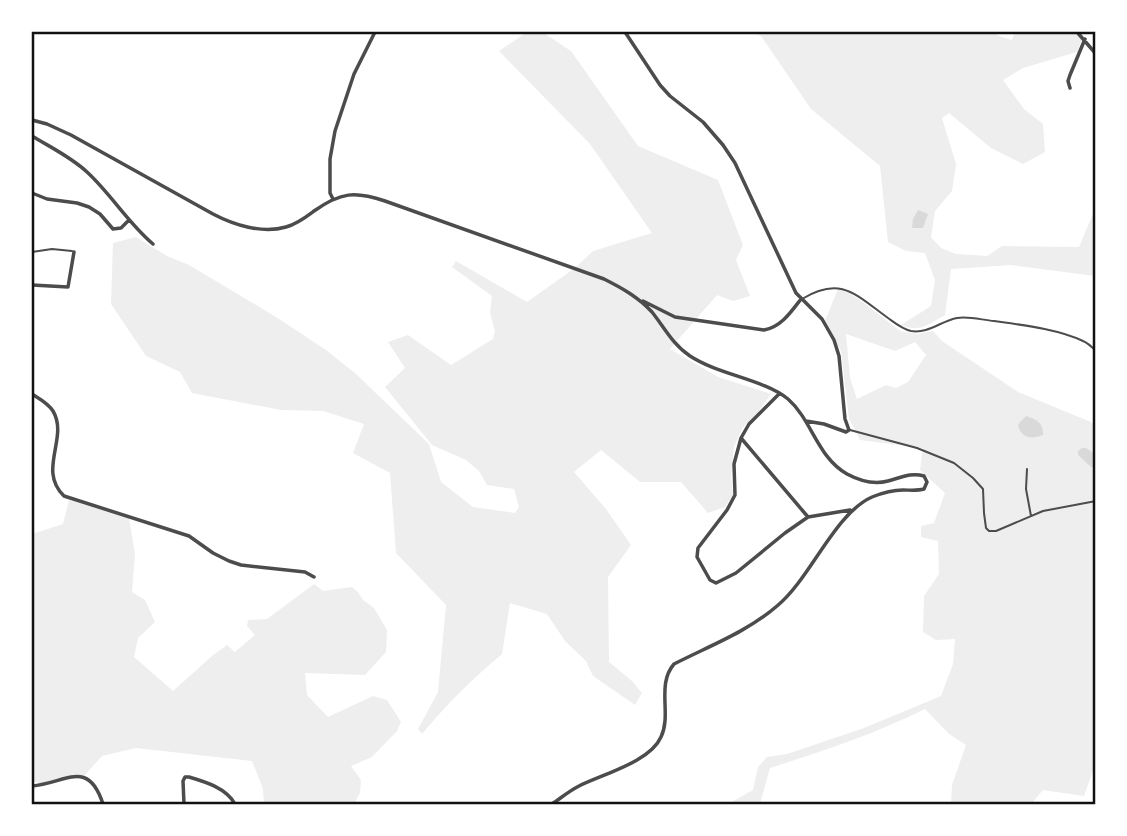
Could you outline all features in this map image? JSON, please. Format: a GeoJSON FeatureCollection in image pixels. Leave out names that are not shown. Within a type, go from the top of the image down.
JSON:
{"type":"FeatureCollection","features":[{"type":"Feature","properties":{"kind":"street"},"geometry":{"type":"LineString","coordinates":[[333,199],[330,193],[331,148],[354,74],[375,32]]}},
{"type":"Feature","properties":{"kind":"street"},"geometry":{"type":"LineString","coordinates":[[625,32],[660,85],[703,122],[723,145],[735,163],[796,293],[822,319],[834,340],[839,356],[845,419],[849,430],[846,432],[806,421]]}},
{"type":"Feature","properties":{"kind":"street"},"geometry":{"type":"LineString","coordinates":[[1077,32],[1096,54]]}},
{"type":"Feature","properties":{"kind":"street"},"geometry":{"type":"LineString","coordinates":[[1070,88],[1068,81],[1084,39]]}},
{"type":"Feature","properties":{"kind":"street"},"geometry":{"type":"LineString","coordinates":[[32,120],[71,135],[213,214],[245,227],[288,227],[333,199],[353,194],[385,201],[594,275],[620,286],[669,315],[764,330],[780,323],[801,299]]}},
{"type":"Feature","properties":{"kind":"street"},"geometry":{"type":"LineString","coordinates":[[32,136],[79,165],[153,244]]}},
{"type":"Feature","properties":{"kind":"street"},"geometry":{"type":"LineString","coordinates":[[32,193],[47,199],[89,207],[100,214],[113,229],[121,228],[129,220]]}},
{"type":"Feature","properties":{"kind":"street"},"geometry":{"type":"LineString","coordinates":[[32,285],[68,287],[74,252]]}},
{"type":"Feature","properties":{"kind":"street"},"geometry":{"type":"LineString","coordinates":[[552,804],[579,786],[642,757],[655,746],[665,723],[665,683],[674,664],[753,624],[778,606],[797,585],[852,509],[885,492],[919,491],[924,489],[927,482],[924,477],[915,474],[872,483],[847,474],[832,462],[817,443],[806,421],[791,402],[772,389],[690,356],[673,341],[638,299]]}},
{"type":"Feature","properties":{"kind":"street"},"geometry":{"type":"LineString","coordinates":[[32,394],[47,404],[56,418],[52,476],[64,496],[181,533],[213,553],[241,565],[305,572],[314,577]]}},
{"type":"Feature","properties":{"kind":"street"},"geometry":{"type":"LineString","coordinates":[[779,394],[749,425],[741,438],[734,464],[735,495],[698,548],[697,557],[710,580],[716,583],[736,573],[808,517],[852,509]]}},
{"type":"Feature","properties":{"kind":"street"},"geometry":{"type":"LineString","coordinates":[[741,438],[808,517]]}},
{"type":"Feature","properties":{"kind":"street"},"geometry":{"type":"LineString","coordinates":[[32,786],[71,776],[83,777],[96,786],[103,804]]}},
{"type":"Feature","properties":{"kind":"street"},"geometry":{"type":"LineString","coordinates":[[184,804],[183,780],[189,777],[214,785],[235,804]]}},
{"type":"Feature","properties":{"kind":"lane"},"geometry":{"type":"LineString","coordinates":[[32,252],[52,249],[74,252]]}},
{"type":"Feature","properties":{"kind":"lane"},"geometry":{"type":"LineString","coordinates":[[801,299],[821,289],[838,287],[847,289],[902,328],[912,331],[928,330],[955,318],[980,319],[1061,334],[1083,341],[1096,351]]}},
{"type":"Feature","properties":{"kind":"lane"},"geometry":{"type":"LineString","coordinates":[[849,430],[918,448],[954,463],[982,489],[986,528],[989,531],[996,531],[1043,510],[1096,501]]}},
{"type":"Feature","properties":{"kind":"lane"},"geometry":{"type":"LineString","coordinates":[[1027,469],[1026,489],[1031,516]]}},
{"type":"Feature","properties":{"kind":"shaded area"},"geometry":{"type":"Polygon","coordinates":[[[527,32],[542,32],[571,51],[638,146],[718,180],[743,245],[736,260],[750,296],[733,301],[717,295],[670,349],[718,377],[771,394],[743,427],[734,447],[731,476],[733,495],[725,507],[708,513],[681,482],[640,482],[601,450],[574,472],[606,509],[631,545],[608,577],[609,662],[642,693],[635,705],[593,676],[586,661],[565,641],[547,614],[510,603],[502,654],[441,712],[422,734],[418,729],[438,692],[446,605],[396,553],[390,473],[353,453],[364,424],[323,411],[281,410],[192,393],[180,372],[146,356],[111,304],[113,243],[136,237],[167,256],[189,265],[326,350],[356,374],[429,444],[441,482],[473,507],[515,513],[519,507],[514,489],[487,485],[479,471],[466,460],[432,445],[385,387],[405,368],[388,342],[408,335],[451,365],[493,339],[495,331],[490,313],[492,296],[452,267],[456,261],[527,302],[575,268],[593,251],[652,233],[590,144],[499,51],[527,32]]]}},
{"type":"Feature","properties":{"kind":"shaded area"},"geometry":{"type":"Polygon","coordinates":[[[752,32],[993,32],[1012,40],[1015,32],[1074,32],[1082,39],[1077,52],[1023,68],[1003,80],[1024,109],[1043,124],[1045,152],[1023,164],[991,148],[949,113],[942,118],[956,164],[952,191],[935,211],[931,237],[941,248],[956,254],[987,256],[1002,246],[1079,247],[1095,209],[1095,276],[1011,265],[951,269],[945,315],[919,328],[901,325],[931,306],[935,280],[925,253],[906,251],[888,242],[880,166],[811,109],[761,36],[752,32]]]}},
{"type":"Feature","properties":{"kind":"shaded area"},"geometry":{"type":"Polygon","coordinates":[[[918,210],[928,214],[923,228],[912,228],[913,219],[918,210]]]}},
{"type":"Feature","properties":{"kind":"shaded area"},"geometry":{"type":"Polygon","coordinates":[[[838,289],[847,291],[900,331],[917,334],[933,331],[942,341],[1018,392],[1091,422],[1096,427],[1096,762],[1084,796],[1043,790],[1031,804],[951,804],[952,785],[966,745],[949,734],[925,709],[868,734],[770,768],[760,804],[728,804],[753,790],[758,767],[767,757],[787,754],[864,728],[941,696],[953,664],[955,639],[936,640],[923,632],[924,596],[939,574],[938,541],[921,537],[921,526],[934,523],[945,493],[920,470],[923,448],[860,440],[849,419],[841,351],[825,321],[838,289]],[[846,334],[850,378],[857,399],[886,385],[896,388],[908,382],[926,355],[915,342],[895,351],[846,334]]]}},
{"type":"Feature","properties":{"kind":"shaded area"},"geometry":{"type":"Polygon","coordinates":[[[1026,416],[1039,422],[1043,435],[1031,437],[1021,433],[1018,425],[1026,416]]]}},
{"type":"Feature","properties":{"kind":"shaded area"},"geometry":{"type":"Polygon","coordinates":[[[1082,448],[1095,454],[1095,468],[1078,455],[1082,448]]]}},
{"type":"Feature","properties":{"kind":"shaded area"},"geometry":{"type":"Polygon","coordinates":[[[69,500],[129,518],[135,554],[132,592],[145,600],[155,622],[138,638],[134,657],[173,691],[227,645],[235,652],[255,635],[247,626],[248,620],[267,619],[314,584],[323,591],[352,587],[374,608],[387,630],[386,652],[365,675],[305,673],[307,695],[328,717],[373,696],[387,700],[401,722],[397,731],[372,757],[351,766],[361,780],[360,793],[354,804],[264,804],[263,789],[252,761],[136,748],[102,756],[83,777],[43,784],[32,781],[32,534],[63,524],[69,500]]]}}]}
